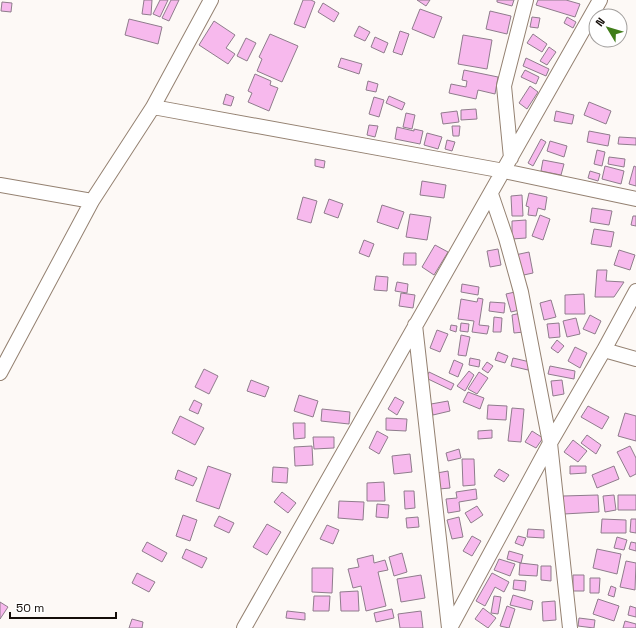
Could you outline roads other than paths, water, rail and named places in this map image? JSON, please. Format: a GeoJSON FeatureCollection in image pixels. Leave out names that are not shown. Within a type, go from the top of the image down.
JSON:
{"type":"FeatureCollection","features":[{"type":"Feature","properties":{"kind":"street"},"geometry":{"type":"LineString","coordinates":[[0,373],[92,201],[153,107],[211,0]]}},
{"type":"Feature","properties":{"kind":"street"},"geometry":{"type":"LineString","coordinates":[[511,158],[504,86],[526,0]]}},
{"type":"Feature","properties":{"kind":"street"},"geometry":{"type":"LineString","coordinates":[[244,628],[600,0]]}},
{"type":"Feature","properties":{"kind":"street"},"geometry":{"type":"LineString","coordinates":[[153,107],[504,171],[636,199]]}},
{"type":"Feature","properties":{"kind":"street"},"geometry":{"type":"LineString","coordinates":[[0,185],[92,201]]}},
{"type":"Feature","properties":{"kind":"street"},"geometry":{"type":"LineString","coordinates":[[491,194],[506,238],[521,292],[550,443],[570,628]]}},
{"type":"Feature","properties":{"kind":"street"},"geometry":{"type":"LineString","coordinates":[[450,628],[550,443],[604,350],[636,291]]}},
{"type":"Feature","properties":{"kind":"street"},"geometry":{"type":"LineString","coordinates":[[415,325],[450,628]]}},
{"type":"Feature","properties":{"kind":"street"},"geometry":{"type":"LineString","coordinates":[[604,350],[636,359]]}}]}
